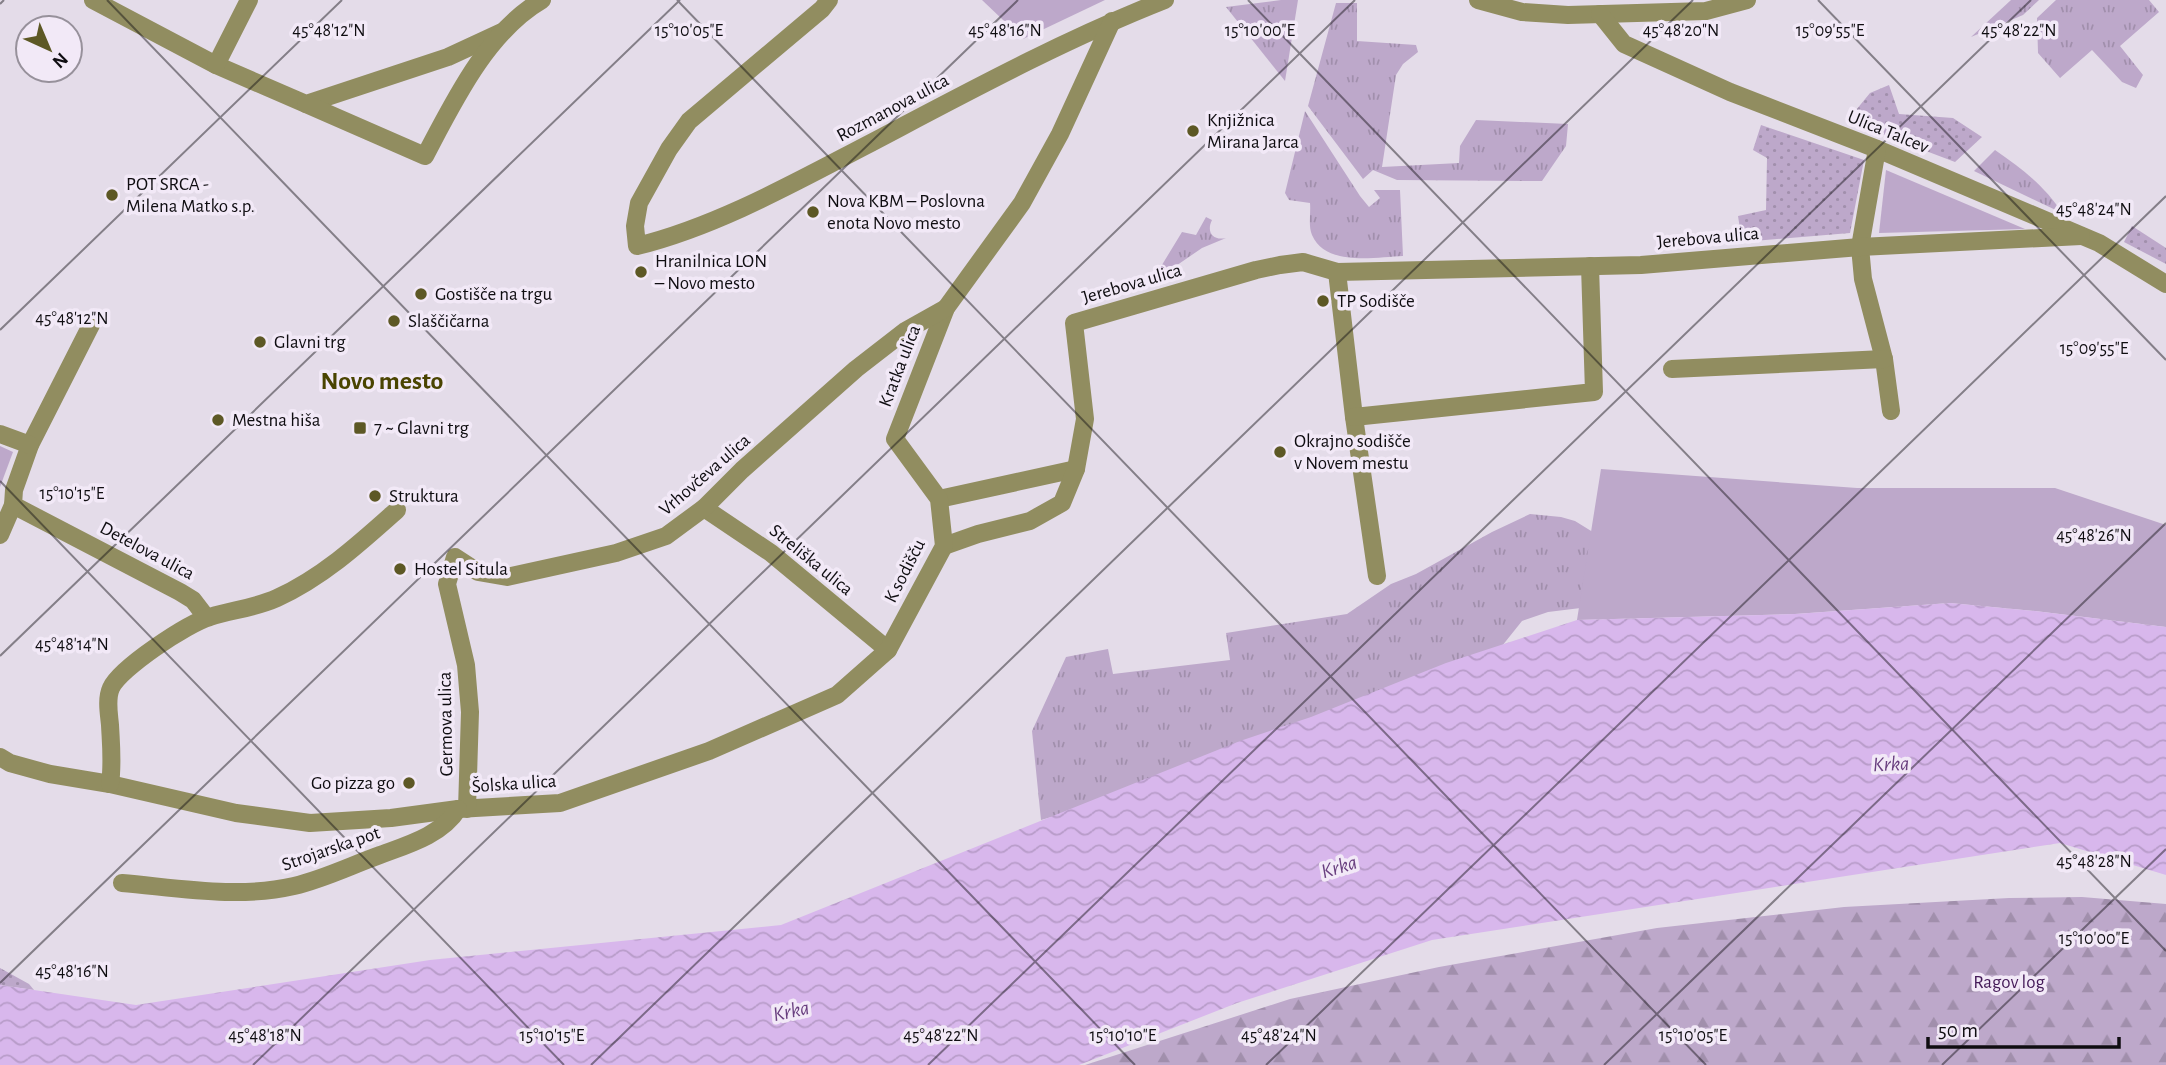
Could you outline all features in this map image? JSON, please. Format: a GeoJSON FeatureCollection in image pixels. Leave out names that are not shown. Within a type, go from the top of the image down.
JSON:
{"type":"FeatureCollection","features":[{"type":"Feature","properties":{"kind":"street"},"geometry":{"type":"LineString","coordinates":[[93,0],[216,65],[425,156],[459,92],[502,32],[526,10],[542,0]]}},
{"type":"Feature","properties":{"kind":"street"},"geometry":{"type":"LineString","coordinates":[[216,65],[249,0]]}},
{"type":"Feature","properties":{"kind":"street","name":"Rozmanova ulica"},"geometry":{"type":"LineString","coordinates":[[829,0],[822,9],[689,121],[669,149],[639,203],[635,226],[637,246],[668,239],[744,207],[809,176],[997,75],[1112,21],[1165,0]]}},
{"type":"Feature","properties":{"kind":"street"},"geometry":{"type":"LineString","coordinates":[[1478,0],[1522,12],[1568,15],[1706,11],[1747,0]]}},
{"type":"Feature","properties":{"kind":"street","name":"Ulica Talcev"},"geometry":{"type":"LineString","coordinates":[[1600,14],[1624,44],[1730,92],[1877,149],[2099,243],[2166,284]]}},
{"type":"Feature","properties":{"kind":"street"},"geometry":{"type":"LineString","coordinates":[[946,308],[1022,203],[1060,134],[1112,21]]}},
{"type":"Feature","properties":{"kind":"street"},"geometry":{"type":"LineString","coordinates":[[306,104],[448,57],[502,32]]}},
{"type":"Feature","properties":{"kind":"street"},"geometry":{"type":"LineString","coordinates":[[1877,149],[1860,247],[1863,279],[1884,359],[1891,411]]}},
{"type":"Feature","properties":{"kind":"street","name":"Jerebova ulica"},"geometry":{"type":"LineString","coordinates":[[1076,469],[1085,419],[1074,323],[1256,270],[1303,262],[1337,272],[1641,265],[1860,247],[2081,236]]}},
{"type":"Feature","properties":{"kind":"street"},"geometry":{"type":"LineString","coordinates":[[1354,417],[1594,391],[1590,266]]}},
{"type":"Feature","properties":{"kind":"street"},"geometry":{"type":"LineString","coordinates":[[1337,272],[1377,576]]}},
{"type":"Feature","properties":{"kind":"street","name":"Kratka ulica"},"geometry":{"type":"LineString","coordinates":[[939,499],[895,439],[946,308]]}},
{"type":"Feature","properties":{"kind":"street","name":"Vrhovčeva ulica"},"geometry":{"type":"LineString","coordinates":[[455,557],[478,572],[507,577],[616,553],[666,536],[704,508],[742,470],[856,369],[905,331],[946,308]]}},
{"type":"Feature","properties":{"kind":"street"},"geometry":{"type":"LineString","coordinates":[[0,535],[13,505],[14,490],[30,445],[91,324]]}},
{"type":"Feature","properties":{"kind":"street"},"geometry":{"type":"LineString","coordinates":[[1672,369],[1884,359]]}},
{"type":"Feature","properties":{"kind":"street"},"geometry":{"type":"LineString","coordinates":[[0,434],[30,445]]}},
{"type":"Feature","properties":{"kind":"street"},"geometry":{"type":"LineString","coordinates":[[939,499],[1076,469]]}},
{"type":"Feature","properties":{"kind":"street"},"geometry":{"type":"LineString","coordinates":[[944,546],[1030,521],[1062,503],[1076,469]]}},
{"type":"Feature","properties":{"kind":"street","name":"K sodišču"},"geometry":{"type":"LineString","coordinates":[[888,650],[944,546],[939,499]]}},
{"type":"Feature","properties":{"kind":"street","name":"Detelova ulica"},"geometry":{"type":"LineString","coordinates":[[13,505],[180,592],[192,600],[206,618]]}},
{"type":"Feature","properties":{"kind":"street","name":"Streliška ulica"},"geometry":{"type":"LineString","coordinates":[[704,508],[771,554],[888,650]]}},
{"type":"Feature","properties":{"kind":"street"},"geometry":{"type":"LineString","coordinates":[[110,784],[113,767],[108,698],[111,686],[134,664],[160,643],[206,618],[257,606],[300,585],[356,547],[397,510]]}},
{"type":"Feature","properties":{"kind":"street","name":"Germova ulica"},"geometry":{"type":"LineString","coordinates":[[455,557],[447,583],[466,665],[470,712],[462,809]]}},
{"type":"Feature","properties":{"kind":"street","name":"Šolska ulica"},"geometry":{"type":"LineString","coordinates":[[0,757],[50,774],[110,784],[236,813],[310,823],[560,803],[709,751],[838,695],[888,650]]}},
{"type":"Feature","properties":{"kind":"street","name":"Strojarska pot"},"geometry":{"type":"LineString","coordinates":[[122,883],[228,893],[296,886],[430,835],[462,809]]}},
{"type":"Feature","properties":{"kind":"green space"},"geometry":{"type":"Polygon","coordinates":[[[982,0],[1105,0],[1023,39],[982,0]]]}},
{"type":"Feature","properties":{"kind":"green space"},"geometry":{"type":"Polygon","coordinates":[[[1298,0],[1285,81],[1226,7],[1298,0]]]}},
{"type":"Feature","properties":{"kind":"green space"},"geometry":{"type":"Polygon","coordinates":[[[2011,0],[2039,0],[2023,15],[1971,37],[2011,0]]]}},
{"type":"Feature","properties":{"kind":"green space"},"geometry":{"type":"Polygon","coordinates":[[[2056,0],[2149,0],[2159,12],[2120,46],[2143,75],[2136,88],[2122,82],[2092,50],[2060,78],[2038,53],[2037,18],[2056,0]]]}},
{"type":"Feature","properties":{"kind":"green space"},"geometry":{"type":"Polygon","coordinates":[[[1336,3],[1357,3],[1357,41],[1416,45],[1418,52],[1403,64],[1396,75],[1382,167],[1459,163],[1460,146],[1476,120],[1568,124],[1566,146],[1542,181],[1397,180],[1373,170],[1363,179],[1308,106],[1336,3]]]}},
{"type":"Feature","properties":{"kind":"green space"},"geometry":{"type":"Polygon","coordinates":[[[1889,85],[1899,114],[1953,118],[1982,137],[1955,162],[1847,121],[1870,93],[1889,85]]]}},
{"type":"Feature","properties":{"kind":"green space"},"geometry":{"type":"Polygon","coordinates":[[[1305,111],[1369,207],[1380,198],[1374,190],[1400,190],[1403,256],[1340,256],[1328,252],[1312,235],[1310,203],[1289,200],[1285,193],[1305,111]]]}},
{"type":"Feature","properties":{"kind":"green space"},"geometry":{"type":"Polygon","coordinates":[[[1761,125],[1864,160],[1850,233],[1742,242],[1738,216],[1766,210],[1767,158],[1753,150],[1761,125]]]}},
{"type":"Feature","properties":{"kind":"green space"},"geometry":{"type":"Polygon","coordinates":[[[1995,150],[2032,178],[2062,213],[1974,171],[1995,150]]]}},
{"type":"Feature","properties":{"kind":"green space"},"geometry":{"type":"Polygon","coordinates":[[[1886,170],[2025,229],[1879,233],[1886,170]]]}},
{"type":"Feature","properties":{"kind":"green space"},"geometry":{"type":"Polygon","coordinates":[[[1206,217],[1212,220],[1212,235],[1226,238],[1202,248],[1154,278],[1182,232],[1196,235],[1206,217]]]}},
{"type":"Feature","properties":{"kind":"green space"},"geometry":{"type":"Polygon","coordinates":[[[2132,226],[2166,248],[2166,264],[2124,242],[2132,226]]]}},
{"type":"Feature","properties":{"kind":"green space"},"geometry":{"type":"Polygon","coordinates":[[[0,446],[13,452],[0,487],[0,446]]]}},
{"type":"Feature","properties":{"kind":"green space"},"geometry":{"type":"Polygon","coordinates":[[[1601,469],[1857,488],[2055,488],[2166,525],[2166,627],[1950,603],[1795,614],[1577,620],[1601,469]]]}},
{"type":"Feature","properties":{"kind":"green space"},"geometry":{"type":"Polygon","coordinates":[[[1530,514],[1575,521],[1630,555],[1597,606],[1548,612],[1522,621],[1498,651],[1090,806],[1041,820],[1032,731],[1066,657],[1108,649],[1113,674],[1230,660],[1226,633],[1347,614],[1391,584],[1416,574],[1530,514]]]}},
{"type":"Feature","properties":{"kind":"green space","name":"Ragov log"},"geometry":{"type":"Polygon","coordinates":[[[2082,897],[2166,904],[2166,1065],[1085,1065],[1290,999],[1439,967],[1657,928],[1844,907],[2082,897]]]}},
{"type":"Feature","properties":{"kind":"green space"},"geometry":{"type":"Polygon","coordinates":[[[0,968],[29,984],[34,990],[0,985],[0,968]]]}},
{"type":"Feature","properties":{"kind":"water","name":"Krka"},"geometry":{"type":"Polygon","coordinates":[[[1950,603],[2166,627],[2166,875],[2060,843],[1432,940],[1237,1003],[1079,1065],[0,1065],[0,985],[136,1005],[430,960],[781,925],[1240,741],[1311,717],[1446,663],[1577,620],[1795,614],[1950,603]]]}},
{"type":"Feature","properties":{"kind":"place","name":"Knjižnica Mirana Jarca"},"geometry":{"type":"Point","coordinates":[1193,131]}},
{"type":"Feature","properties":{"kind":"place","name":"POT SRCA - Milena Matko s.p."},"geometry":{"type":"Point","coordinates":[112,195]}},
{"type":"Feature","properties":{"kind":"place","name":"Nova KBM – Poslovna enota Novo mesto"},"geometry":{"type":"Point","coordinates":[813,212]}},
{"type":"Feature","properties":{"kind":"place","name":"Hranilnica LON – Novo mesto"},"geometry":{"type":"Point","coordinates":[641,272]}},
{"type":"Feature","properties":{"kind":"place","name":"Gostišče na trgu"},"geometry":{"type":"Point","coordinates":[421,294]}},
{"type":"Feature","properties":{"kind":"place","name":"TP Sodišče"},"geometry":{"type":"Point","coordinates":[1323,301]}},
{"type":"Feature","properties":{"kind":"place","name":"Slaščičarna"},"geometry":{"type":"Point","coordinates":[394,321]}},
{"type":"Feature","properties":{"kind":"place","name":"Glavni trg"},"geometry":{"type":"Point","coordinates":[260,342]}},
{"type":"Feature","properties":{"kind":"place","name":"Mestna hiša"},"geometry":{"type":"Point","coordinates":[218,420]}},
{"type":"Feature","properties":{"kind":"place","name":"7 ~ Glavni trg"},"geometry":{"type":"Point","coordinates":[360,428]}},
{"type":"Feature","properties":{"kind":"place","name":"Okrajno sodišče v Novem mestu"},"geometry":{"type":"Point","coordinates":[1280,452]}},
{"type":"Feature","properties":{"kind":"place","name":"Struktura"},"geometry":{"type":"Point","coordinates":[375,496]}},
{"type":"Feature","properties":{"kind":"place","name":"Hostel Situla"},"geometry":{"type":"Point","coordinates":[400,569]}},
{"type":"Feature","properties":{"kind":"place","name":"Go pizza go"},"geometry":{"type":"Point","coordinates":[409,783]}},
{"type":"Feature","properties":{"kind":"district","name":"Novo mesto"},"geometry":{"type":"Point","coordinates":[382,381]}}]}
